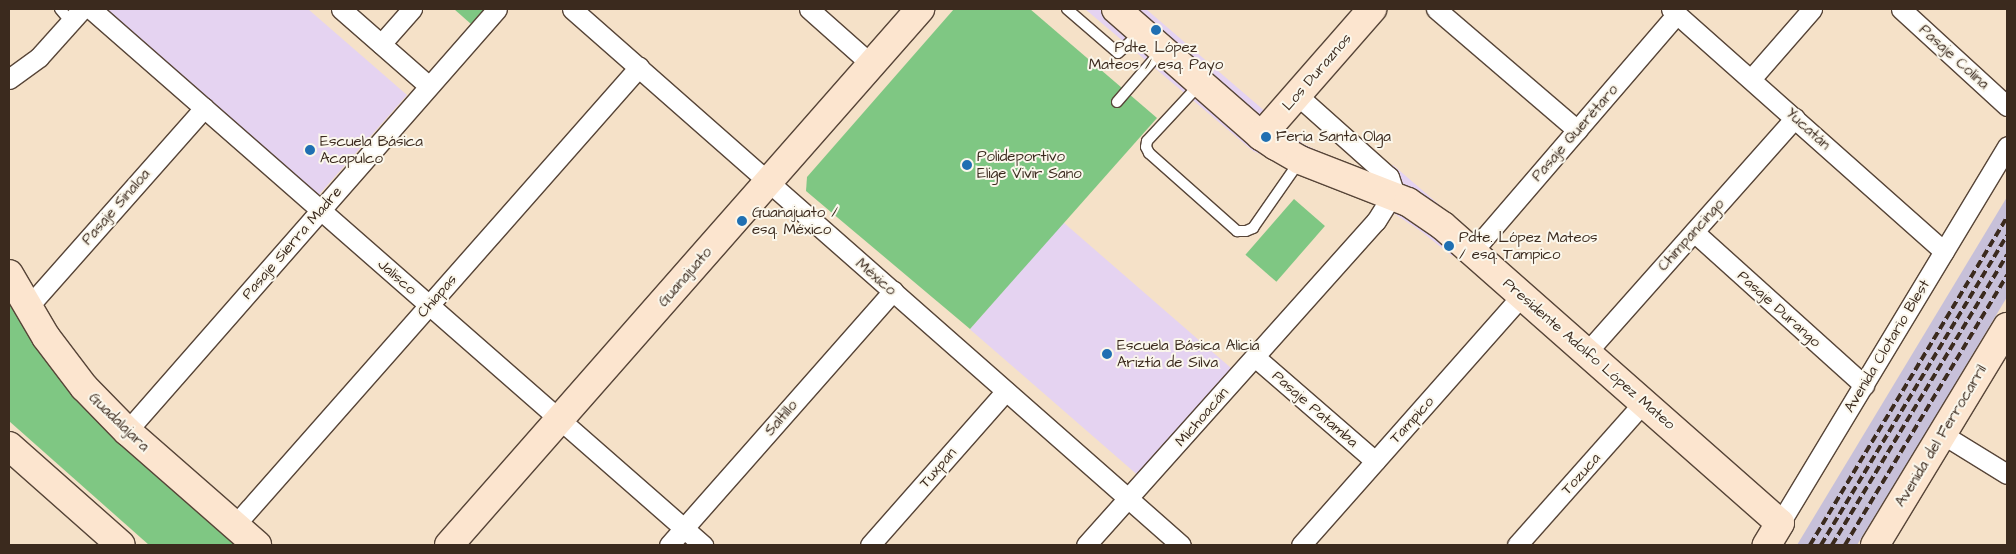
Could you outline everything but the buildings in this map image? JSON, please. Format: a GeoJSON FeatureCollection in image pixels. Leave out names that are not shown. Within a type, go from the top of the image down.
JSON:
{"type":"FeatureCollection","features":[{"type":"Feature","properties":{"kind":"street","name":"Jalisco"},"geometry":{"type":"LineString","coordinates":[[90,9],[703,545]]}},
{"type":"Feature","properties":{"kind":"street"},"geometry":{"type":"LineString","coordinates":[[340,9],[429,86]]}},
{"type":"Feature","properties":{"kind":"street"},"geometry":{"type":"LineString","coordinates":[[380,44],[412,9]]}},
{"type":"Feature","properties":{"kind":"street","name":"Pasaje Sierra Madre"},"geometry":{"type":"LineString","coordinates":[[127,431],[497,9]]}},
{"type":"Feature","properties":{"kind":"street","name":"México"},"geometry":{"type":"LineString","coordinates":[[572,9],[1181,545]]}},
{"type":"Feature","properties":{"kind":"street"},"geometry":{"type":"LineString","coordinates":[[809,9],[871,64]]}},
{"type":"Feature","properties":{"kind":"street","name":"Guanajuato"},"geometry":{"type":"LineString","coordinates":[[450,545],[920,9]]}},
{"type":"Feature","properties":{"kind":"street","name":"Los Duraznos"},"geometry":{"type":"LineString","coordinates":[[1261,136],[1372,9]]}},
{"type":"Feature","properties":{"kind":"street"},"geometry":{"type":"LineString","coordinates":[[1436,9],[1577,130]]}},
{"type":"Feature","properties":{"kind":"street"},"geometry":{"type":"LineString","coordinates":[[1751,79],[1812,9]]}},
{"type":"Feature","properties":{"kind":"street","name":"Pasaje Colina"},"geometry":{"type":"LineString","coordinates":[[1901,9],[2007,106]]}},
{"type":"Feature","properties":{"kind":"street","name":"Pasaje Querétaro"},"geometry":{"type":"LineString","coordinates":[[1472,252],[1577,130],[1674,11]]}},
{"type":"Feature","properties":{"kind":"street","name":"Yucatán"},"geometry":{"type":"LineString","coordinates":[[1674,11],[1944,251]]}},
{"type":"Feature","properties":{"kind":"street"},"geometry":{"type":"LineString","coordinates":[[9,79],[39,57],[71,13]]}},
{"type":"Feature","properties":{"kind":"street","name":"Presidente Adolfo López Mateo"},"geometry":{"type":"LineString","coordinates":[[1132,18],[1163,50],[1261,136],[1300,160],[1392,195],[1428,215],[1644,402],[1774,534]]}},
{"type":"Feature","properties":{"kind":"street","name":"Chiapas"},"geometry":{"type":"LineString","coordinates":[[235,525],[639,67]]}},
{"type":"Feature","properties":{"kind":"street"},"geometry":{"type":"LineString","coordinates":[[1297,95],[1388,177],[1393,189],[1392,195]]}},
{"type":"Feature","properties":{"kind":"street","name":"Pasaje Sinaloa"},"geometry":{"type":"LineString","coordinates":[[28,307],[204,108]]}},
{"type":"Feature","properties":{"kind":"street","name":"Chimpancingo"},"geometry":{"type":"LineString","coordinates":[[1587,352],[1795,118]]}},
{"type":"Feature","properties":{"kind":"street","name":"Avenida Clotario Blest"},"geometry":{"type":"LineString","coordinates":[[1774,534],[2007,146]]}},
{"type":"Feature","properties":{"kind":"street","name":"Michoacán"},"geometry":{"type":"LineString","coordinates":[[1086,545],[1376,221],[1392,195]]}},
{"type":"Feature","properties":{"kind":"street","name":"Pasaje Durango"},"geometry":{"type":"LineString","coordinates":[[1694,232],[1864,385]]}},
{"type":"Feature","properties":{"kind":"street","name":"Guadalajara"},"geometry":{"type":"LineString","coordinates":[[9,274],[28,307],[67,366],[84,387],[127,431],[257,545]]}},
{"type":"Feature","properties":{"kind":"street","name":"Saltillo"},"geometry":{"type":"LineString","coordinates":[[669,545],[893,292]]}},
{"type":"Feature","properties":{"kind":"street","name":"Tampico"},"geometry":{"type":"LineString","coordinates":[[1301,545],[1522,295]]}},
{"type":"Feature","properties":{"kind":"street","name":"Avenida del Ferrocarril"},"geometry":{"type":"LineString","coordinates":[[1875,545],[2007,326]]}},
{"type":"Feature","properties":{"kind":"street","name":"Pasaje Patamba"},"geometry":{"type":"LineString","coordinates":[[1256,357],[1375,461]]}},
{"type":"Feature","properties":{"kind":"street","name":"Tuxpan"},"geometry":{"type":"LineString","coordinates":[[870,545],[1006,391]]}},
{"type":"Feature","properties":{"kind":"street","name":"Tozuca"},"geometry":{"type":"LineString","coordinates":[[1517,545],[1644,402]]}},
{"type":"Feature","properties":{"kind":"street"},"geometry":{"type":"LineString","coordinates":[[1942,434],[2007,474]]}},
{"type":"Feature","properties":{"kind":"street"},"geometry":{"type":"LineString","coordinates":[[9,446],[121,545]]}},
{"type":"Feature","properties":{"kind":"lane"},"geometry":{"type":"LineString","coordinates":[[1067,9],[1118,53],[1132,18]]}},
{"type":"Feature","properties":{"kind":"lane"},"geometry":{"type":"LineString","coordinates":[[1116,102],[1163,50]]}},
{"type":"Feature","properties":{"kind":"lane"},"geometry":{"type":"LineString","coordinates":[[1201,83],[1147,141],[1146,147],[1149,153],[1236,231],[1246,232],[1253,228],[1300,160]]}},
{"type":"Feature","properties":{"kind":"shaded area","name":"Escuela Básica Acapulco"},"geometry":{"type":"Polygon","coordinates":[[[100,9],[308,9],[407,95],[316,198],[100,9]]]}},
{"type":"Feature","properties":{"kind":"shaded area","name":"Feria Santa Olga"},"geometry":{"type":"Polygon","coordinates":[[[1085,9],[1146,9],[1303,144],[1373,175],[1393,165],[1472,233],[1452,256],[1422,232],[1395,214],[1253,151],[1085,9]]]}},
{"type":"Feature","properties":{"kind":"shaded area"},"geometry":{"type":"Polygon","coordinates":[[[2007,197],[2007,297],[1928,429],[1857,545],[1797,545],[2007,197]]]}},
{"type":"Feature","properties":{"kind":"shaded area","name":"Escuela Básica Alicia Ariztía de Silva"},"geometry":{"type":"Polygon","coordinates":[[[1063,222],[1231,368],[1138,475],[970,329],[1063,222]]]}},
{"type":"Feature","properties":{"kind":"green space"},"geometry":{"type":"Polygon","coordinates":[[[454,9],[485,9],[471,24],[454,9]]]}},
{"type":"Feature","properties":{"kind":"green space","name":"Polideportivo Elige Vivir Sano"},"geometry":{"type":"Polygon","coordinates":[[[954,9],[1030,9],[1157,118],[970,329],[806,191],[807,177],[954,9]]]}},
{"type":"Feature","properties":{"kind":"green space"},"geometry":{"type":"Polygon","coordinates":[[[1294,199],[1325,226],[1276,282],[1245,255],[1294,199]]]}},
{"type":"Feature","properties":{"kind":"green space"},"geometry":{"type":"Polygon","coordinates":[[[9,300],[243,545],[149,545],[9,421],[9,300]]]}},
{"type":"Feature","properties":{"kind":"railway"},"geometry":{"type":"LineString","coordinates":[[1810,545],[2007,217]]}},
{"type":"Feature","properties":{"kind":"railway"},"geometry":{"type":"LineString","coordinates":[[1821,545],[2007,236]]}},
{"type":"Feature","properties":{"kind":"railway"},"geometry":{"type":"LineString","coordinates":[[1832,545],[2007,255]]}},
{"type":"Feature","properties":{"kind":"railway"},"geometry":{"type":"LineString","coordinates":[[1845,545],[2007,275]]}},
{"type":"Feature","properties":{"kind":"place","name":"Pdte. López Mateos / esq. Payo"},"geometry":{"type":"Point","coordinates":[1156,30]}},
{"type":"Feature","properties":{"kind":"place","name":"Feria Santa Olga"},"geometry":{"type":"Point","coordinates":[1266,137]}},
{"type":"Feature","properties":{"kind":"place","name":"Escuela Básica Acapulco"},"geometry":{"type":"Point","coordinates":[310,150]}},
{"type":"Feature","properties":{"kind":"place","name":"Polideportivo Elige Vivir Sano"},"geometry":{"type":"Point","coordinates":[967,165]}},
{"type":"Feature","properties":{"kind":"place","name":"Guanajuato / esq. México"},"geometry":{"type":"Point","coordinates":[742,221]}},
{"type":"Feature","properties":{"kind":"place","name":"Pdte. López Mateos / esq. Tampico"},"geometry":{"type":"Point","coordinates":[1449,246]}},
{"type":"Feature","properties":{"kind":"place","name":"Escuela Básica Alicia Ariztía de Silva"},"geometry":{"type":"Point","coordinates":[1107,354]}}]}
